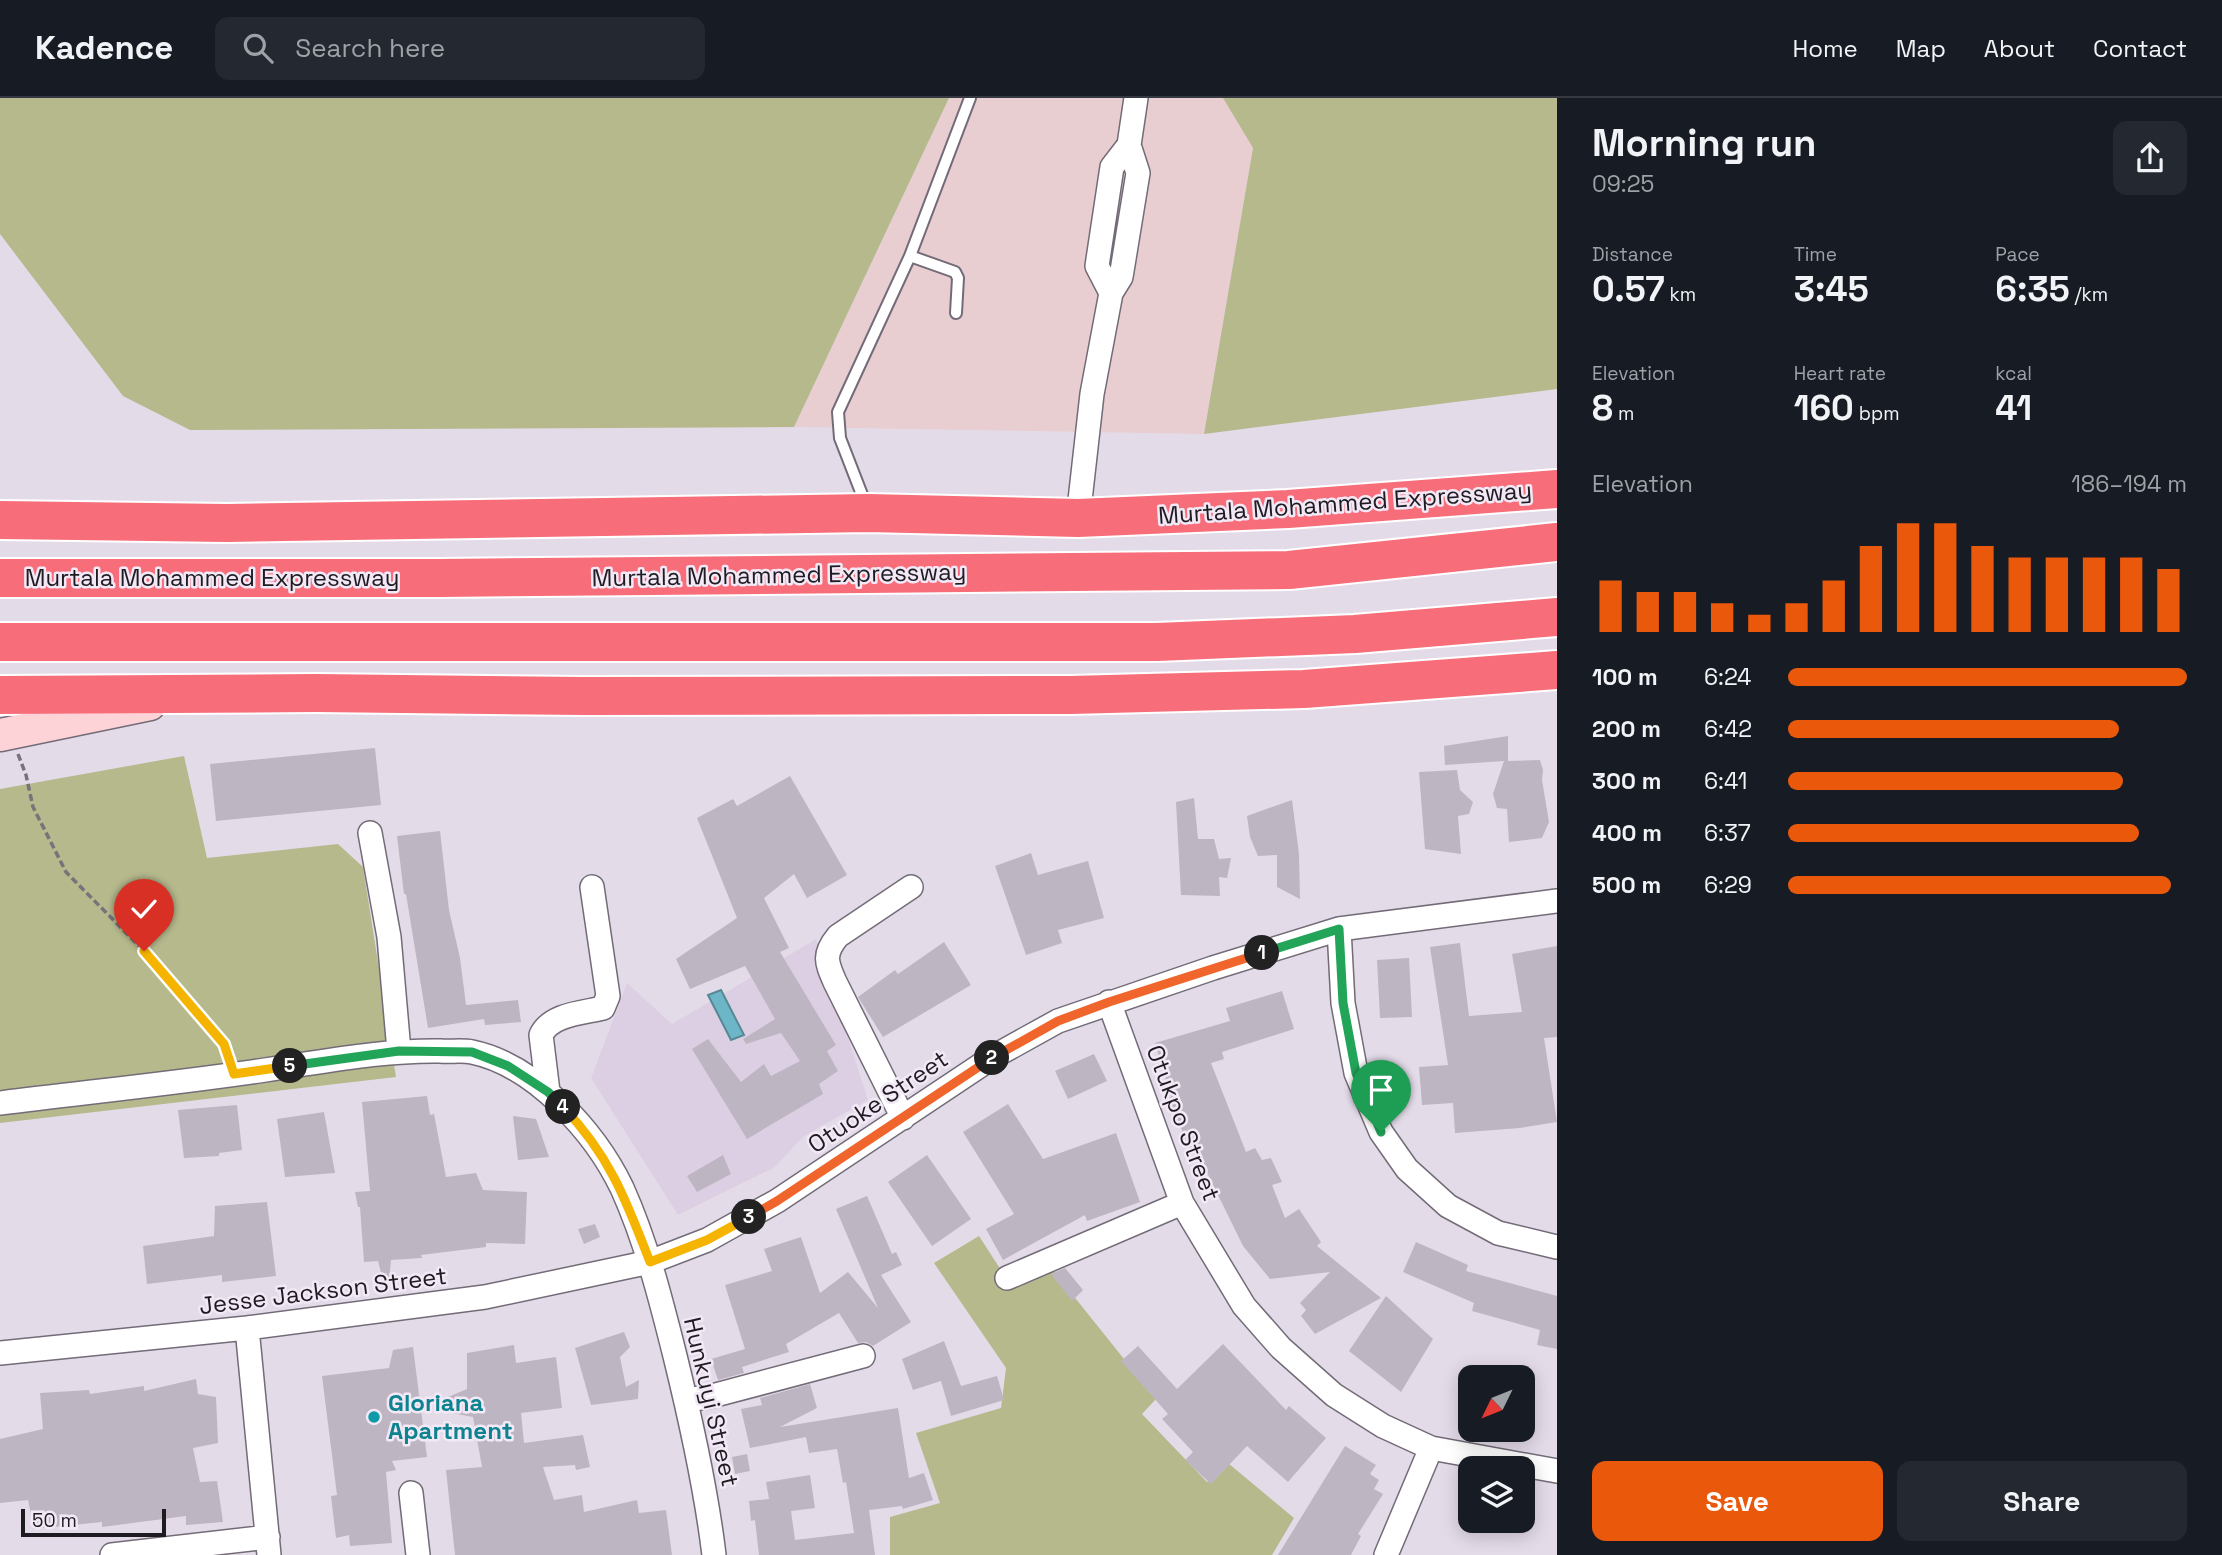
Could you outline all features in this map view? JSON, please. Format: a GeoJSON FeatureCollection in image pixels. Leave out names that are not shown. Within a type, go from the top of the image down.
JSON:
{"type":"FeatureCollection","features":[{"type":"Feature","properties":{"kind":"highway","name":"Murtala Mohammed Expressway"},"geometry":{"type":"LineString","coordinates":[[0,520],[227,523],[868,513],[1078,519],[1288,509],[1557,489]]}},
{"type":"Feature","properties":{"kind":"highway","name":"Murtala Mohammed Expressway"},"geometry":{"type":"LineString","coordinates":[[0,578],[439,578],[1289,570],[1557,542]]}},
{"type":"Feature","properties":{"kind":"highway"},"geometry":{"type":"LineString","coordinates":[[0,642],[1157,642],[1355,634],[1557,617]]}},
{"type":"Feature","properties":{"kind":"highway"},"geometry":{"type":"LineString","coordinates":[[0,695],[316,692],[584,696],[1097,694],[1304,689],[1539,672],[1557,657]]}},
{"type":"Feature","properties":{"kind":"highway"},"geometry":{"type":"LineString","coordinates":[[0,680],[68,695]]}},
{"type":"Feature","properties":{"kind":"main road"},"geometry":{"type":"LineString","coordinates":[[2,735],[195,695]]}},
{"type":"Feature","properties":{"kind":"street"},"geometry":{"type":"LineString","coordinates":[[1078,519],[1092,394],[1111,293],[1097,266],[1112,167],[1129,145],[1136,98]]}},
{"type":"Feature","properties":{"kind":"street"},"geometry":{"type":"LineString","coordinates":[[370,833],[389,937],[399,1051]]}},
{"type":"Feature","properties":{"kind":"street"},"geometry":{"type":"LineString","coordinates":[[548,1092],[541,1035],[545,1027],[553,1020],[603,1008],[608,996],[592,887]]}},
{"type":"Feature","properties":{"kind":"street"},"geometry":{"type":"LineString","coordinates":[[903,1118],[832,975],[827,956],[829,946],[838,936],[911,887]]}},
{"type":"Feature","properties":{"kind":"street","name":"Otuoke Street"},"geometry":{"type":"LineString","coordinates":[[650,1262],[707,1240],[777,1201],[993,1057],[1058,1021],[1109,1002],[1339,929],[1557,901]]}},
{"type":"Feature","properties":{"kind":"street"},"geometry":{"type":"LineString","coordinates":[[1339,929],[1343,1003],[1356,1073],[1381,1132],[1407,1169],[1448,1206],[1498,1233],[1557,1247]]}},
{"type":"Feature","properties":{"kind":"street","name":"Otukpo Street"},"geometry":{"type":"LineString","coordinates":[[1109,1002],[1182,1203],[1244,1306],[1281,1348],[1334,1395],[1383,1426],[1431,1448],[1557,1471]]}},
{"type":"Feature","properties":{"kind":"street","name":"Hunkuyi Street"},"geometry":{"type":"LineString","coordinates":[[0,1103],[399,1051],[472,1052],[508,1066],[548,1092],[587,1132],[621,1187],[650,1262],[686,1400],[710,1520],[714,1555]]}},
{"type":"Feature","properties":{"kind":"street"},"geometry":{"type":"LineString","coordinates":[[1007,1278],[1182,1203]]}},
{"type":"Feature","properties":{"kind":"street","name":"Jesse Jackson Street"},"geometry":{"type":"LineString","coordinates":[[0,1353],[247,1328],[485,1297],[650,1262]]}},
{"type":"Feature","properties":{"kind":"street"},"geometry":{"type":"LineString","coordinates":[[112,1555],[268,1546],[247,1328]]}},
{"type":"Feature","properties":{"kind":"street"},"geometry":{"type":"LineString","coordinates":[[686,1400],[708,1397],[863,1356]]}},
{"type":"Feature","properties":{"kind":"street"},"geometry":{"type":"LineString","coordinates":[[1386,1555],[1431,1448]]}},
{"type":"Feature","properties":{"kind":"street"},"geometry":{"type":"LineString","coordinates":[[411,1493],[418,1555]]}},
{"type":"Feature","properties":{"kind":"lane"},"geometry":{"type":"LineString","coordinates":[[868,513],[840,438],[838,412],[910,256],[970,98]]}},
{"type":"Feature","properties":{"kind":"lane"},"geometry":{"type":"LineString","coordinates":[[910,256],[955,272],[958,278],[956,313]]}},
{"type":"Feature","properties":{"kind":"path"},"geometry":{"type":"LineString","coordinates":[[2,735],[16,749],[26,775],[33,807],[66,873],[144,951],[224,1044],[234,1074]]}},
{"type":"Feature","properties":{"kind":"shaded area"},"geometry":{"type":"Polygon","coordinates":[[[949,98],[1223,98],[1253,148],[1204,434],[794,427],[949,98]]]}},
{"type":"Feature","properties":{"kind":"shaded area"},"geometry":{"type":"Polygon","coordinates":[[[816,939],[868,1100],[804,1136],[775,1167],[678,1215],[591,1078],[627,983],[672,1024],[816,939]]]}},
{"type":"Feature","properties":{"kind":"green space"},"geometry":{"type":"Polygon","coordinates":[[[0,98],[949,98],[794,427],[190,430],[123,396],[0,234],[0,98]]]}},
{"type":"Feature","properties":{"kind":"green space"},"geometry":{"type":"Polygon","coordinates":[[[1223,98],[1557,98],[1557,389],[1204,434],[1253,148],[1223,98]]]}},
{"type":"Feature","properties":{"kind":"green space"},"geometry":{"type":"Polygon","coordinates":[[[184,756],[207,858],[338,844],[363,867],[396,1077],[0,1123],[0,789],[184,756]]]}},
{"type":"Feature","properties":{"kind":"green space"},"geometry":{"type":"Polygon","coordinates":[[[979,1236],[1001,1270],[1048,1264],[1156,1399],[1142,1414],[1207,1482],[1228,1463],[1294,1518],[1272,1555],[890,1555],[890,1517],[940,1503],[916,1433],[1001,1408],[1006,1368],[934,1263],[979,1236]]]}},
{"type":"Feature","properties":{"kind":"water"},"geometry":{"type":"Polygon","coordinates":[[[721,990],[744,1035],[731,1040],[708,995],[721,990]]]}},
{"type":"Feature","properties":{"kind":"building"},"geometry":{"type":"Polygon","coordinates":[[[1508,736],[1508,761],[1540,760],[1549,822],[1542,838],[1509,842],[1507,809],[1497,808],[1493,794],[1504,761],[1445,765],[1444,746],[1508,736]]]}},
{"type":"Feature","properties":{"kind":"building"},"geometry":{"type":"Polygon","coordinates":[[[375,748],[381,805],[216,821],[210,764],[375,748]]]}},
{"type":"Feature","properties":{"kind":"building"},"geometry":{"type":"Polygon","coordinates":[[[1457,770],[1460,790],[1473,802],[1469,814],[1458,816],[1461,854],[1425,849],[1419,772],[1457,770]]]}},
{"type":"Feature","properties":{"kind":"building"},"geometry":{"type":"Polygon","coordinates":[[[790,776],[847,875],[807,898],[794,874],[764,898],[789,948],[780,952],[836,1045],[827,1051],[838,1071],[819,1084],[823,1094],[747,1139],[692,1049],[708,1039],[741,1082],[764,1064],[771,1076],[800,1061],[781,1033],[746,1044],[743,1039],[775,1019],[745,966],[690,989],[676,959],[737,918],[697,818],[733,799],[737,806],[790,776]]]}},
{"type":"Feature","properties":{"kind":"building"},"geometry":{"type":"Polygon","coordinates":[[[1194,798],[1198,839],[1214,839],[1219,859],[1231,858],[1227,878],[1219,877],[1220,896],[1181,895],[1176,802],[1194,798]]]}},
{"type":"Feature","properties":{"kind":"building"},"geometry":{"type":"Polygon","coordinates":[[[1292,800],[1299,854],[1300,899],[1277,887],[1277,855],[1258,856],[1250,837],[1247,816],[1292,800]]]}},
{"type":"Feature","properties":{"kind":"building"},"geometry":{"type":"Polygon","coordinates":[[[440,831],[449,910],[460,958],[466,1005],[518,1000],[521,1022],[485,1025],[484,1019],[428,1028],[404,894],[397,836],[440,831]]]}},
{"type":"Feature","properties":{"kind":"building"},"geometry":{"type":"Polygon","coordinates":[[[1031,853],[1038,875],[1088,861],[1104,918],[1058,930],[1062,943],[1026,955],[995,866],[1031,853]]]}},
{"type":"Feature","properties":{"kind":"building"},"geometry":{"type":"Polygon","coordinates":[[[944,942],[971,985],[883,1037],[858,997],[895,970],[898,974],[944,942]]]}},
{"type":"Feature","properties":{"kind":"building"},"geometry":{"type":"Polygon","coordinates":[[[1460,943],[1469,1016],[1522,1012],[1512,954],[1557,946],[1557,1037],[1544,1038],[1557,1122],[1455,1133],[1453,1103],[1422,1105],[1419,1067],[1448,1065],[1430,947],[1460,943]]]}},
{"type":"Feature","properties":{"kind":"building"},"geometry":{"type":"Polygon","coordinates":[[[1409,958],[1412,1017],[1380,1018],[1377,960],[1409,958]]]}},
{"type":"Feature","properties":{"kind":"building"},"geometry":{"type":"Polygon","coordinates":[[[1282,991],[1294,1029],[1222,1052],[1224,1059],[1211,1063],[1246,1152],[1255,1148],[1262,1160],[1271,1158],[1282,1182],[1272,1185],[1285,1218],[1299,1209],[1321,1242],[1317,1246],[1381,1298],[1315,1334],[1301,1316],[1306,1310],[1300,1303],[1330,1272],[1270,1279],[1243,1246],[1195,1148],[1190,1150],[1169,1098],[1171,1097],[1155,1043],[1230,1021],[1226,1008],[1282,991]]]}},
{"type":"Feature","properties":{"kind":"building"},"geometry":{"type":"Polygon","coordinates":[[[1094,1054],[1107,1081],[1068,1099],[1055,1071],[1094,1054]]]}},
{"type":"Feature","properties":{"kind":"building"},"geometry":{"type":"Polygon","coordinates":[[[427,1096],[430,1115],[434,1114],[446,1177],[476,1173],[483,1190],[527,1192],[525,1244],[486,1243],[486,1247],[421,1255],[422,1258],[391,1260],[386,1292],[378,1261],[364,1262],[360,1207],[355,1192],[370,1191],[362,1102],[427,1096]]]}},
{"type":"Feature","properties":{"kind":"building"},"geometry":{"type":"Polygon","coordinates":[[[1008,1104],[1043,1159],[1116,1133],[1140,1202],[1087,1221],[1085,1215],[1003,1260],[986,1229],[1014,1214],[963,1132],[1008,1104]]]}},
{"type":"Feature","properties":{"kind":"building"},"geometry":{"type":"Polygon","coordinates":[[[237,1105],[242,1150],[219,1153],[219,1156],[184,1158],[178,1110],[237,1105]]]}},
{"type":"Feature","properties":{"kind":"building"},"geometry":{"type":"Polygon","coordinates":[[[324,1112],[335,1173],[285,1177],[277,1119],[324,1112]]]}},
{"type":"Feature","properties":{"kind":"building"},"geometry":{"type":"Polygon","coordinates":[[[513,1116],[536,1119],[549,1157],[518,1160],[513,1116]]]}},
{"type":"Feature","properties":{"kind":"building"},"geometry":{"type":"Polygon","coordinates":[[[723,1155],[731,1174],[697,1192],[687,1176],[723,1155]]]}},
{"type":"Feature","properties":{"kind":"building"},"geometry":{"type":"Polygon","coordinates":[[[927,1155],[971,1219],[932,1246],[888,1182],[927,1155]]]}},
{"type":"Feature","properties":{"kind":"building"},"geometry":{"type":"Polygon","coordinates":[[[867,1196],[892,1254],[896,1252],[902,1265],[881,1275],[911,1322],[873,1346],[866,1342],[858,1343],[839,1313],[786,1344],[789,1352],[742,1367],[744,1373],[718,1380],[711,1359],[745,1349],[725,1285],[772,1271],[764,1249],[801,1237],[820,1293],[848,1272],[878,1308],[836,1209],[867,1196]]]}},
{"type":"Feature","properties":{"kind":"building"},"geometry":{"type":"Polygon","coordinates":[[[267,1202],[276,1276],[222,1282],[222,1275],[147,1284],[143,1246],[214,1236],[215,1206],[267,1202]]]}},
{"type":"Feature","properties":{"kind":"building"},"geometry":{"type":"Polygon","coordinates":[[[595,1224],[600,1237],[584,1244],[578,1229],[595,1224]]]}},
{"type":"Feature","properties":{"kind":"building"},"geometry":{"type":"Polygon","coordinates":[[[1416,1242],[1468,1265],[1466,1271],[1557,1296],[1557,1349],[1537,1345],[1540,1330],[1472,1311],[1474,1303],[1403,1272],[1416,1242]]]}},
{"type":"Feature","properties":{"kind":"building"},"geometry":{"type":"Polygon","coordinates":[[[1065,1268],[1083,1290],[1072,1301],[1051,1274],[1065,1268]]]}},
{"type":"Feature","properties":{"kind":"building"},"geometry":{"type":"Polygon","coordinates":[[[1386,1296],[1433,1339],[1401,1392],[1349,1351],[1386,1296]]]}},
{"type":"Feature","properties":{"kind":"building"},"geometry":{"type":"Polygon","coordinates":[[[624,1332],[630,1347],[620,1357],[626,1387],[639,1380],[638,1399],[591,1405],[575,1348],[624,1332]]]}},
{"type":"Feature","properties":{"kind":"building"},"geometry":{"type":"Polygon","coordinates":[[[944,1341],[961,1386],[997,1376],[1004,1400],[951,1416],[941,1381],[913,1390],[902,1359],[944,1341]]]}},
{"type":"Feature","properties":{"kind":"building"},"geometry":{"type":"Polygon","coordinates":[[[1223,1344],[1286,1410],[1289,1406],[1326,1438],[1288,1482],[1247,1446],[1211,1484],[1185,1460],[1193,1452],[1162,1419],[1168,1414],[1121,1361],[1138,1346],[1177,1389],[1223,1344]]]}},
{"type":"Feature","properties":{"kind":"building"},"geometry":{"type":"Polygon","coordinates":[[[514,1345],[516,1363],[556,1357],[562,1408],[521,1413],[524,1443],[583,1435],[590,1467],[576,1470],[575,1465],[543,1467],[554,1500],[582,1495],[584,1512],[637,1500],[639,1513],[666,1510],[672,1555],[455,1555],[446,1470],[482,1467],[473,1417],[452,1413],[448,1397],[467,1389],[467,1353],[514,1345]]]}},
{"type":"Feature","properties":{"kind":"building","name":"Gloriana Apartment"},"geometry":{"type":"Polygon","coordinates":[[[413,1347],[427,1457],[392,1461],[396,1470],[386,1472],[392,1543],[350,1546],[349,1535],[336,1538],[331,1496],[337,1495],[322,1376],[389,1368],[393,1350],[413,1347]]]}},
{"type":"Feature","properties":{"kind":"building"},"geometry":{"type":"Polygon","coordinates":[[[196,1379],[198,1394],[216,1397],[218,1443],[193,1448],[200,1482],[217,1481],[223,1522],[186,1525],[186,1516],[102,1527],[102,1522],[34,1529],[28,1500],[0,1503],[0,1439],[43,1429],[40,1393],[89,1390],[90,1394],[144,1386],[144,1391],[196,1379]]]}},
{"type":"Feature","properties":{"kind":"building"},"geometry":{"type":"Polygon","coordinates":[[[810,1384],[817,1408],[780,1427],[898,1408],[909,1478],[924,1473],[933,1500],[903,1509],[902,1506],[869,1510],[875,1555],[759,1555],[755,1520],[751,1521],[749,1501],[769,1499],[766,1482],[810,1475],[815,1508],[791,1511],[795,1540],[854,1533],[846,1482],[843,1483],[837,1449],[809,1453],[806,1437],[750,1448],[741,1409],[762,1405],[760,1398],[810,1384]]]}},
{"type":"Feature","properties":{"kind":"building"},"geometry":{"type":"Polygon","coordinates":[[[1345,1446],[1376,1465],[1370,1474],[1379,1480],[1374,1489],[1383,1494],[1358,1534],[1361,1536],[1351,1555],[1278,1555],[1345,1446]]]}},
{"type":"Feature","properties":{"kind":"building"},"geometry":{"type":"Polygon","coordinates":[[[747,1454],[750,1471],[735,1474],[732,1457],[747,1454]]]}},
{"type":"Feature","properties":{"kind":"place","name":"Gloriana Apartment"},"geometry":{"type":"Point","coordinates":[374,1417]}},
{"type":"Feature","properties":{"kind":"route"},"geometry":{"type":"LineString","coordinates":[[144,951],[224,1044],[234,1074],[399,1051],[472,1052],[508,1066],[548,1092],[587,1132],[621,1187],[650,1262],[707,1240],[777,1201],[993,1057],[1058,1021],[1109,1002],[1339,929],[1343,1003],[1356,1073],[1381,1132]]}}]}
